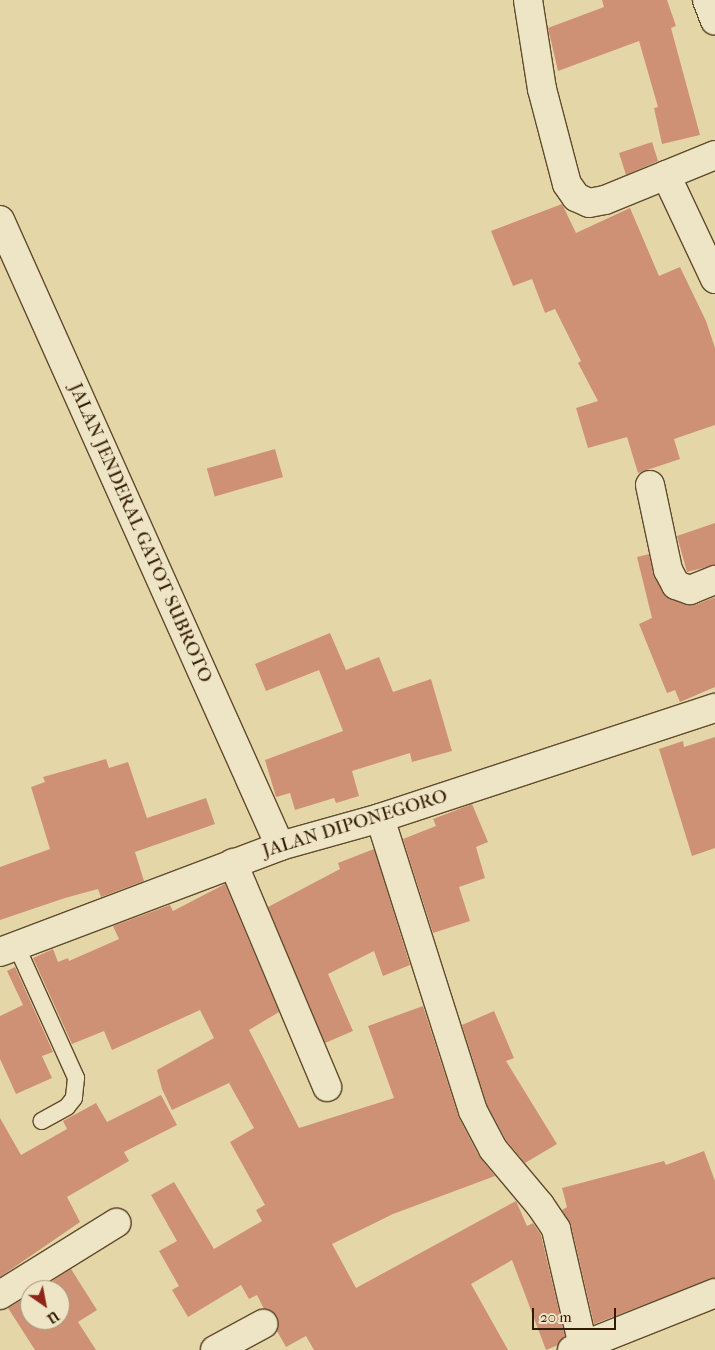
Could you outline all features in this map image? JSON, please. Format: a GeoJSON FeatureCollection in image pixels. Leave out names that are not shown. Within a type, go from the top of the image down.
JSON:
{"type":"FeatureCollection","features":[{"type":"Feature","properties":{"kind":"street"},"geometry":{"type":"LineString","coordinates":[[528,0],[542,89],[573,193],[585,202],[596,202],[715,155]]}},
{"type":"Feature","properties":{"kind":"street"},"geometry":{"type":"LineString","coordinates":[[707,0],[715,21]]}},
{"type":"Feature","properties":{"kind":"street"},"geometry":{"type":"LineString","coordinates":[[666,175],[715,279]]}},
{"type":"Feature","properties":{"kind":"street","name":"JALAN JENDERAL GATOT SUBROTO"},"geometry":{"type":"LineString","coordinates":[[0,220],[280,846]]}},
{"type":"Feature","properties":{"kind":"street"},"geometry":{"type":"LineString","coordinates":[[650,485],[668,570],[676,585],[690,590],[715,580]]}},
{"type":"Feature","properties":{"kind":"street","name":"JALAN DIPONEGORO"},"geometry":{"type":"LineString","coordinates":[[8,948],[280,846],[380,818],[715,708]]}},
{"type":"Feature","properties":{"kind":"street"},"geometry":{"type":"LineString","coordinates":[[380,818],[473,1111],[489,1144],[540,1204],[556,1229],[580,1348],[715,1293]]}},
{"type":"Feature","properties":{"kind":"street"},"geometry":{"type":"LineString","coordinates":[[233,863],[327,1087]]}},
{"type":"Feature","properties":{"kind":"street"},"geometry":{"type":"LineString","coordinates":[[0,1294],[116,1223]]}},
{"type":"Feature","properties":{"kind":"street"},"geometry":{"type":"LineString","coordinates":[[216,1350],[263,1324]]}},
{"type":"Feature","properties":{"kind":"lane"},"geometry":{"type":"LineString","coordinates":[[8,948],[76,1078],[74,1098],[67,1107],[42,1121]]}},
{"type":"Feature","properties":{"kind":"building"},"geometry":{"type":"Polygon","coordinates":[[[602,0],[667,0],[676,26],[671,28],[700,135],[662,144],[654,108],[658,107],[639,41],[558,71],[548,28],[604,7],[602,0]]]}},
{"type":"Feature","properties":{"kind":"building"},"geometry":{"type":"Polygon","coordinates":[[[652,142],[658,161],[626,175],[619,153],[652,142]]]}},
{"type":"Feature","properties":{"kind":"building"},"geometry":{"type":"Polygon","coordinates":[[[562,204],[576,233],[630,208],[659,276],[680,267],[706,321],[715,348],[715,425],[674,439],[680,459],[638,473],[627,437],[588,448],[576,408],[598,401],[578,363],[581,361],[555,309],[545,313],[532,279],[513,286],[491,231],[562,204]]]}},
{"type":"Feature","properties":{"kind":"building"},"geometry":{"type":"Polygon","coordinates":[[[275,449],[283,477],[215,496],[207,469],[275,449]]]}},
{"type":"Feature","properties":{"kind":"building"},"geometry":{"type":"Polygon","coordinates":[[[715,523],[715,565],[687,572],[677,536],[715,523]]]}},
{"type":"Feature","properties":{"kind":"building"},"geometry":{"type":"Polygon","coordinates":[[[649,554],[654,577],[670,599],[695,605],[715,597],[715,687],[680,702],[675,690],[667,693],[639,624],[652,618],[637,557],[649,554]]]}},
{"type":"Feature","properties":{"kind":"building"},"geometry":{"type":"Polygon","coordinates":[[[330,633],[346,670],[379,657],[393,692],[431,679],[452,751],[412,762],[410,753],[352,771],[359,796],[336,803],[334,798],[295,810],[290,793],[276,797],[265,760],[343,731],[319,670],[266,691],[255,664],[330,633]]]}},
{"type":"Feature","properties":{"kind":"building"},"geometry":{"type":"Polygon","coordinates":[[[715,737],[715,848],[692,856],[659,749],[683,741],[684,747],[715,737]]]}},
{"type":"Feature","properties":{"kind":"building"},"geometry":{"type":"Polygon","coordinates":[[[106,759],[109,768],[128,762],[147,818],[206,798],[215,824],[135,852],[144,881],[101,897],[98,889],[0,920],[0,867],[50,849],[31,787],[45,782],[43,777],[106,759]]]}},
{"type":"Feature","properties":{"kind":"building"},"geometry":{"type":"Polygon","coordinates":[[[472,804],[488,842],[476,847],[485,878],[459,887],[470,921],[433,933],[403,839],[436,826],[433,819],[472,804]]]}},
{"type":"Feature","properties":{"kind":"building"},"geometry":{"type":"Polygon","coordinates":[[[374,849],[410,965],[383,976],[374,951],[328,974],[353,1031],[325,1043],[268,907],[340,869],[338,863],[374,849]]]}},
{"type":"Feature","properties":{"kind":"building"},"geometry":{"type":"Polygon","coordinates":[[[225,884],[279,1012],[249,1030],[299,1128],[394,1098],[368,1026],[423,1006],[459,1118],[479,1156],[495,1176],[393,1214],[332,1244],[356,1288],[516,1201],[527,1226],[533,1223],[541,1235],[565,1336],[558,1345],[546,1350],[512,1260],[471,1284],[508,1350],[314,1350],[306,1336],[286,1347],[277,1331],[276,1316],[264,1309],[257,1295],[249,1299],[241,1285],[188,1317],[172,1290],[179,1286],[159,1251],[177,1241],[151,1195],[174,1182],[214,1249],[262,1221],[256,1210],[265,1205],[230,1142],[254,1128],[229,1083],[172,1110],[162,1089],[157,1070],[214,1038],[200,1010],[112,1050],[104,1031],[72,1044],[33,958],[53,949],[58,962],[68,958],[69,961],[119,939],[113,926],[170,905],[173,911],[225,884]]]}},
{"type":"Feature","properties":{"kind":"building"},"geometry":{"type":"Polygon","coordinates":[[[15,967],[53,1052],[42,1056],[52,1078],[16,1094],[0,1059],[0,1016],[23,1005],[7,971],[15,967]]]}},
{"type":"Feature","properties":{"kind":"building"},"geometry":{"type":"Polygon","coordinates":[[[494,1011],[514,1058],[506,1061],[557,1144],[525,1163],[506,1140],[487,1105],[462,1025],[494,1011]]]}},
{"type":"Feature","properties":{"kind":"building"},"geometry":{"type":"Polygon","coordinates":[[[161,1095],[177,1125],[124,1152],[129,1161],[67,1197],[80,1222],[0,1277],[0,1118],[21,1155],[67,1129],[63,1121],[96,1103],[107,1122],[161,1095]]]}},
{"type":"Feature","properties":{"kind":"building"},"geometry":{"type":"Polygon","coordinates":[[[704,1151],[715,1181],[715,1278],[594,1324],[571,1225],[562,1210],[567,1207],[562,1188],[664,1161],[666,1165],[704,1151]]]}},
{"type":"Feature","properties":{"kind":"building"},"geometry":{"type":"Polygon","coordinates":[[[71,1269],[97,1310],[78,1322],[96,1350],[35,1350],[22,1330],[70,1330],[70,1280],[54,1280],[71,1269]]]}},
{"type":"Feature","properties":{"kind":"building"},"geometry":{"type":"Polygon","coordinates":[[[20,1301],[20,1327],[8,1308],[20,1301]]]}}]}
